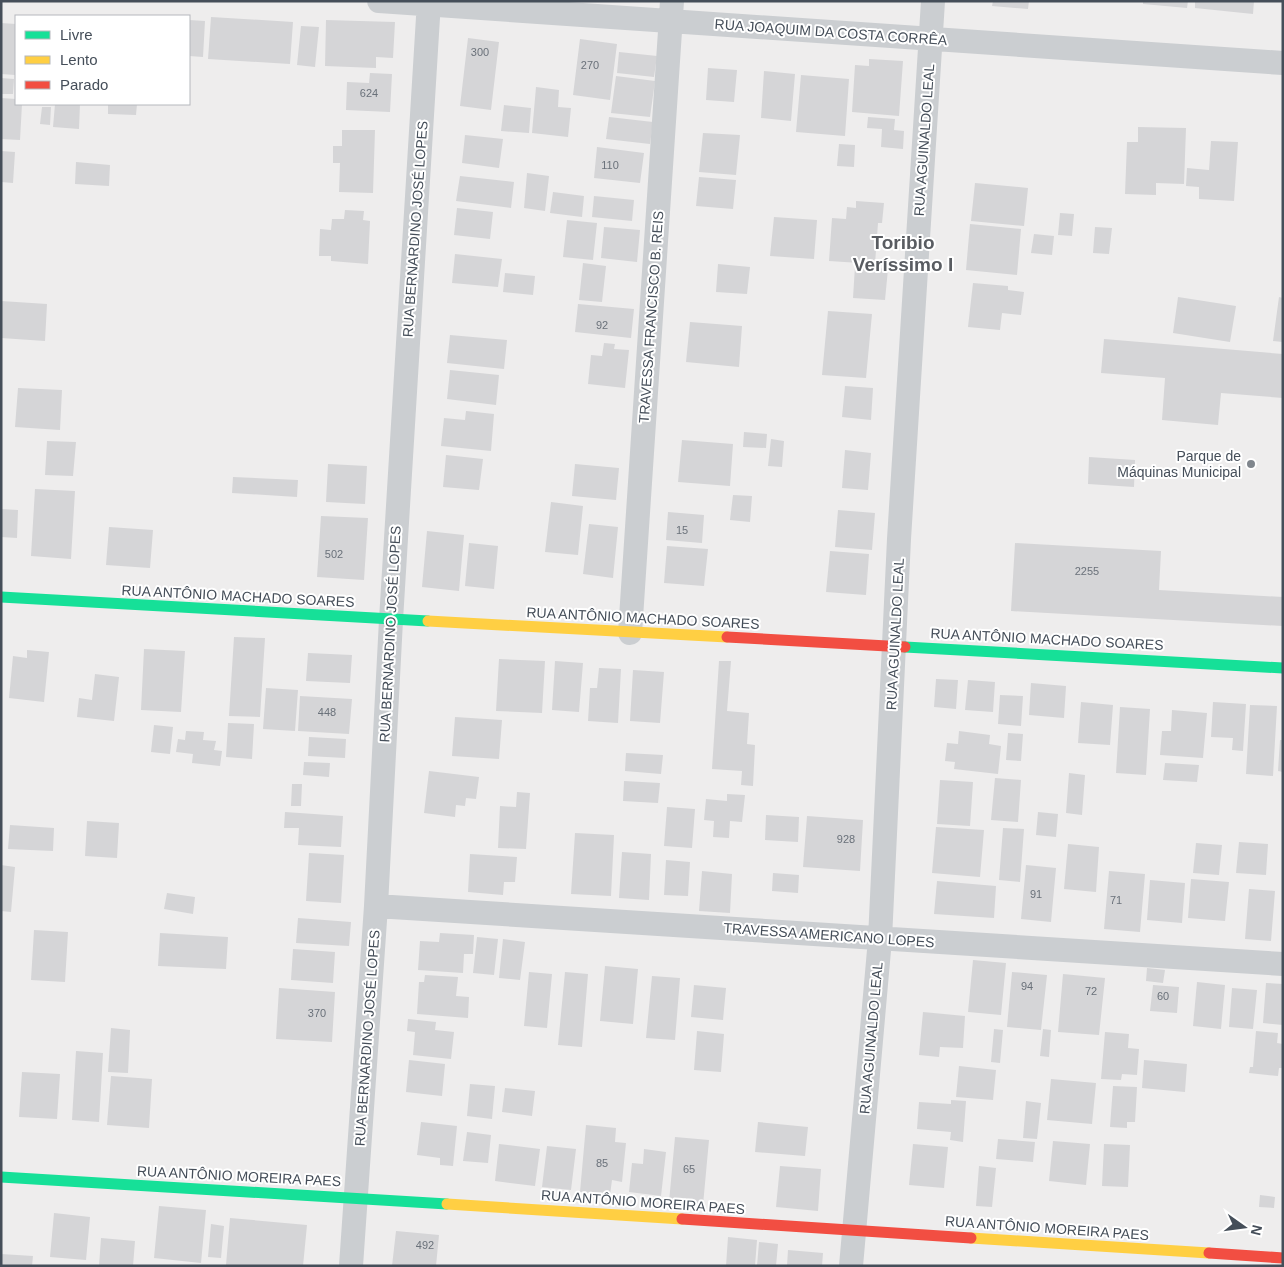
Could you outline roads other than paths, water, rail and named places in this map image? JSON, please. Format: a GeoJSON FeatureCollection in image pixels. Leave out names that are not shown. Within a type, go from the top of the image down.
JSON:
{"type":"FeatureCollection","features":[{"type":"Feature","properties":{"kind":"street","name":"RUA JOAQUIM DA COSTA CORRÊA"},"geometry":{"type":"LineString","coordinates":[[379,1],[672,11],[931,39],[1283,63]]}},
{"type":"Feature","properties":{"kind":"street","name":"RUA AGUINALDO LEAL"},"geometry":{"type":"LineString","coordinates":[[851,1266],[880,939],[899,539],[933,1]]}},
{"type":"Feature","properties":{"kind":"street","name":"RUA BERNARDINO JOSÉ LOPES"},"geometry":{"type":"LineString","coordinates":[[351,1266],[376,906],[391,620],[429,3]]}},
{"type":"Feature","properties":{"kind":"street","name":"TRAVESSA FRANCISCO B. REIS"},"geometry":{"type":"LineString","coordinates":[[630,633],[672,11]]}},
{"type":"Feature","properties":{"kind":"street","name":"RUA ANTÔNIO MACHADO SOARES"},"geometry":{"type":"LineString","coordinates":[[1,597],[1283,668]]}},
{"type":"Feature","properties":{"kind":"street","name":"TRAVESSA AMERICANO LOPES"},"geometry":{"type":"LineString","coordinates":[[376,906],[1283,964]]}},
{"type":"Feature","properties":{"kind":"street","name":"RUA ANTÔNIO MOREIRA PAES"},"geometry":{"type":"LineString","coordinates":[[1,1177],[1283,1258]]}},
{"type":"Feature","properties":{"kind":"place","name":"Parque de Máquinas Municipal"},"geometry":{"type":"Point","coordinates":[1251,464]}},
{"type":"Feature","properties":{"kind":"district","name":"Toribio Veríssimo I"},"geometry":{"type":"Point","coordinates":[903,253]}}]}
